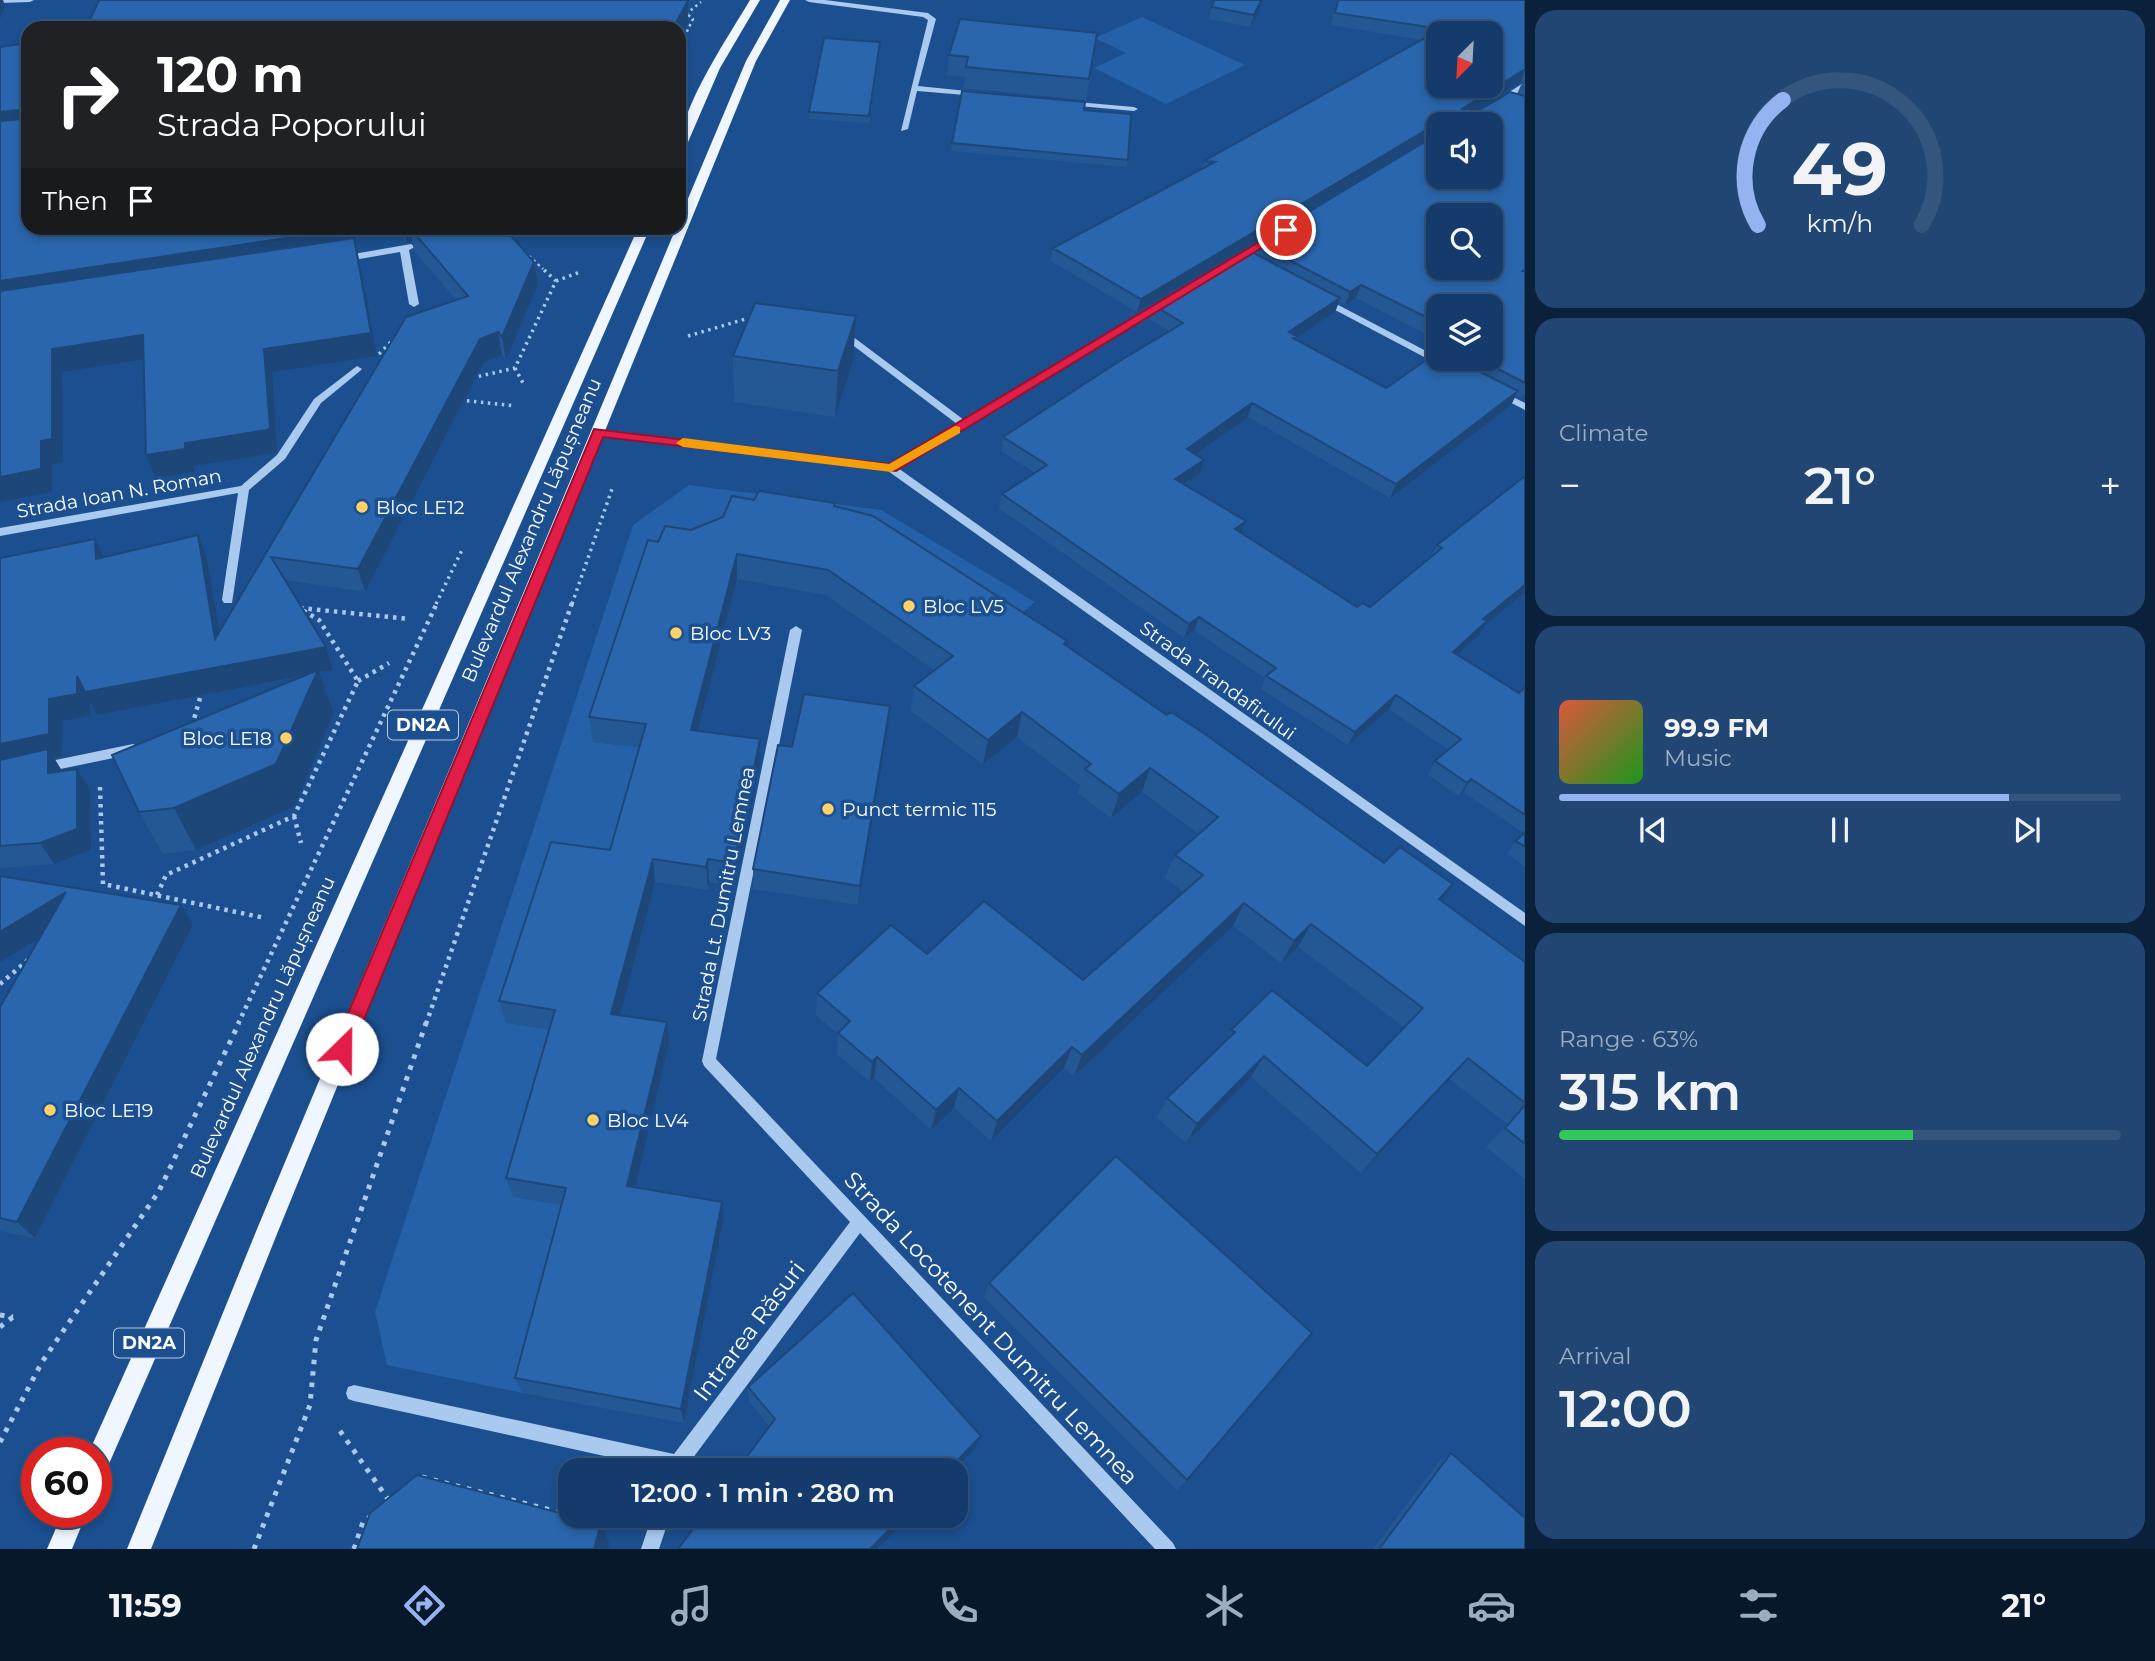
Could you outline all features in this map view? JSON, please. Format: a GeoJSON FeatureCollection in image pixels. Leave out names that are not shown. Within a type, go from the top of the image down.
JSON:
{"type":"FeatureCollection","features":[{"type":"Feature","properties":{"kind":"main road"},"geometry":{"type":"LineString","coordinates":[[686,133],[715,68],[755,0]]}},
{"type":"Feature","properties":{"kind":"main road","name":"Bulevardul Alexandru Lăpușneanu"},"geometry":{"type":"LineString","coordinates":[[686,219],[751,61],[785,0]]}},
{"type":"Feature","properties":{"kind":"main road","name":"Bulevardul Alexandru Lăpușneanu"},"geometry":{"type":"LineString","coordinates":[[108,1437],[641,235]]}},
{"type":"Feature","properties":{"kind":"main road","name":"Bulevardul Alexandru Lăpușneanu"},"geometry":{"type":"LineString","coordinates":[[139,1549],[268,1228],[679,235]]}},
{"type":"Feature","properties":{"kind":"main road"},"geometry":{"type":"LineString","coordinates":[[59,1549],[68,1528]]}},
{"type":"Feature","properties":{"kind":"street"},"geometry":{"type":"LineString","coordinates":[[0,1],[30,0]]}},
{"type":"Feature","properties":{"kind":"street"},"geometry":{"type":"LineString","coordinates":[[809,0],[925,15],[932,19],[904,129]]}},
{"type":"Feature","properties":{"kind":"street"},"geometry":{"type":"LineString","coordinates":[[1493,105],[1525,86]]}},
{"type":"Feature","properties":{"kind":"street"},"geometry":{"type":"LineString","coordinates":[[914,88],[982,94]]}},
{"type":"Feature","properties":{"kind":"street"},"geometry":{"type":"LineString","coordinates":[[1504,99],[1515,103]]}},
{"type":"Feature","properties":{"kind":"street"},"geometry":{"type":"LineString","coordinates":[[1051,101],[1134,110]]}},
{"type":"Feature","properties":{"kind":"street"},"geometry":{"type":"LineString","coordinates":[[337,259],[426,243]]}},
{"type":"Feature","properties":{"kind":"street"},"geometry":{"type":"LineString","coordinates":[[404,249],[414,304]]}},
{"type":"Feature","properties":{"kind":"street"},"geometry":{"type":"LineString","coordinates":[[1316,296],[1426,355]]}},
{"type":"Feature","properties":{"kind":"street"},"geometry":{"type":"LineString","coordinates":[[598,432],[891,468],[1172,299]]}},
{"type":"Feature","properties":{"kind":"street"},"geometry":{"type":"LineString","coordinates":[[825,328],[838,329],[964,425]]}},
{"type":"Feature","properties":{"kind":"street"},"geometry":{"type":"LineString","coordinates":[[228,600],[244,489],[281,457],[317,401],[356,369]]}},
{"type":"Feature","properties":{"kind":"street"},"geometry":{"type":"LineString","coordinates":[[1488,388],[1525,407]]}},
{"type":"Feature","properties":{"kind":"street","name":"Strada Trandafirului"},"geometry":{"type":"LineString","coordinates":[[891,468],[1525,920]]}},
{"type":"Feature","properties":{"kind":"street","name":"Strada Ioan N. Roman"},"geometry":{"type":"LineString","coordinates":[[0,532],[244,489]]}},
{"type":"Feature","properties":{"kind":"street","name":"Strada Lt. Dumitru Lemnea"},"geometry":{"type":"LineString","coordinates":[[782,1138],[709,1060],[796,630]]}},
{"type":"Feature","properties":{"kind":"street"},"geometry":{"type":"LineString","coordinates":[[25,772],[140,747]]}},
{"type":"Feature","properties":{"kind":"street","name":"Strada Locotenent Dumitru Lemnea"},"geometry":{"type":"LineString","coordinates":[[782,1138],[1167,1549]]}},
{"type":"Feature","properties":{"kind":"street","name":"Intrarea Răsuri"},"geometry":{"type":"LineString","coordinates":[[684,1458],[860,1221]]}},
{"type":"Feature","properties":{"kind":"street"},"geometry":{"type":"LineString","coordinates":[[354,1392],[638,1458]]}},
{"type":"Feature","properties":{"kind":"path"},"geometry":{"type":"LineString","coordinates":[[686,14],[701,2]]}},
{"type":"Feature","properties":{"kind":"path"},"geometry":{"type":"LineString","coordinates":[[677,7],[693,19],[686,34]]}},
{"type":"Feature","properties":{"kind":"path"},"geometry":{"type":"LineString","coordinates":[[520,248],[556,281]]}},
{"type":"Feature","properties":{"kind":"path"},"geometry":{"type":"LineString","coordinates":[[515,368],[556,281],[580,272]]}},
{"type":"Feature","properties":{"kind":"path"},"geometry":{"type":"LineString","coordinates":[[356,369],[401,333],[414,304]]}},
{"type":"Feature","properties":{"kind":"path"},"geometry":{"type":"LineString","coordinates":[[688,336],[749,318]]}},
{"type":"Feature","properties":{"kind":"path"},"geometry":{"type":"LineString","coordinates":[[468,378],[515,368]]}},
{"type":"Feature","properties":{"kind":"path"},"geometry":{"type":"LineString","coordinates":[[515,368],[524,385]]}},
{"type":"Feature","properties":{"kind":"path"},"geometry":{"type":"LineString","coordinates":[[452,399],[515,406]]}},
{"type":"Feature","properties":{"kind":"path"},"geometry":{"type":"LineString","coordinates":[[254,1549],[310,1405],[316,1340],[614,484]]}},
{"type":"Feature","properties":{"kind":"path"},"geometry":{"type":"LineString","coordinates":[[0,1442],[42,1362],[159,1191],[464,546]]}},
{"type":"Feature","properties":{"kind":"path"},"geometry":{"type":"LineString","coordinates":[[287,606],[410,619]]}},
{"type":"Feature","properties":{"kind":"path"},"geometry":{"type":"LineString","coordinates":[[299,608],[319,620],[358,681]]}},
{"type":"Feature","properties":{"kind":"path"},"geometry":{"type":"LineString","coordinates":[[158,895],[166,876],[294,816],[358,681],[389,663]]}},
{"type":"Feature","properties":{"kind":"path"},"geometry":{"type":"LineString","coordinates":[[140,747],[190,733],[205,680]]}},
{"type":"Feature","properties":{"kind":"path"},"geometry":{"type":"LineString","coordinates":[[93,893],[103,884],[99,756]]}},
{"type":"Feature","properties":{"kind":"path"},"geometry":{"type":"LineString","coordinates":[[294,816],[301,843]]}},
{"type":"Feature","properties":{"kind":"path"},"geometry":{"type":"LineString","coordinates":[[103,884],[265,918]]}},
{"type":"Feature","properties":{"kind":"path"},"geometry":{"type":"LineString","coordinates":[[0,984],[30,958]]}},
{"type":"Feature","properties":{"kind":"path"},"geometry":{"type":"LineString","coordinates":[[0,1315],[13,1317],[0,1327]]}},
{"type":"Feature","properties":{"kind":"path"},"geometry":{"type":"LineString","coordinates":[[340,1431],[390,1502]]}},
{"type":"Feature","properties":{"kind":"path"},"geometry":{"type":"LineString","coordinates":[[412,1485],[423,1477],[558,1512]]}},
{"type":"Feature","properties":{"kind":"path"},"geometry":{"type":"LineString","coordinates":[[354,1549],[363,1522],[401,1494]]}},
{"type":"Feature","properties":{"kind":"path"},"geometry":{"type":"LineString","coordinates":[[609,1528],[652,1543]]}},
{"type":"Feature","properties":{"kind":"shaded area"},"geometry":{"type":"Polygon","coordinates":[[[1142,17],[1245,65],[1166,104],[1094,68],[1126,53],[1095,38],[1142,17]]]}},
{"type":"Feature","properties":{"kind":"shaded area"},"geometry":{"type":"Polygon","coordinates":[[[689,485],[881,510],[1035,602],[1005,627],[759,517],[594,742],[648,748],[560,1032],[571,1207],[522,1393],[387,1365],[375,1312],[633,525],[689,485]]]}},
{"type":"Feature","properties":{"kind":"building"},"geometry":{"type":"Polygon","coordinates":[[[99,0],[688,1],[677,21],[89,21],[99,0]]]}},
{"type":"Feature","properties":{"kind":"building"},"geometry":{"type":"Polygon","coordinates":[[[1214,0],[1261,0],[1254,15],[1212,7],[1214,0]]]}},
{"type":"Feature","properties":{"kind":"building"},"geometry":{"type":"Polygon","coordinates":[[[1338,0],[1525,0],[1525,69],[1503,83],[1503,21],[1426,21],[1426,27],[1335,13],[1338,0]]]}},
{"type":"Feature","properties":{"kind":"building"},"geometry":{"type":"Polygon","coordinates":[[[960,19],[1097,33],[1089,79],[966,67],[968,57],[949,55],[960,19]]]}},
{"type":"Feature","properties":{"kind":"building"},"geometry":{"type":"Polygon","coordinates":[[[1426,37],[1426,98],[1479,98],[1461,112],[1426,112],[1426,130],[1141,299],[1053,248],[1215,162],[1204,161],[1426,37]]]}},
{"type":"Feature","properties":{"kind":"building"},"geometry":{"type":"Polygon","coordinates":[[[824,38],[880,42],[869,116],[809,112],[824,38]]]}},
{"type":"Feature","properties":{"kind":"building"},"geometry":{"type":"Polygon","coordinates":[[[21,44],[21,113],[19,110],[0,112],[0,47],[21,44]]]}},
{"type":"Feature","properties":{"kind":"building"},"geometry":{"type":"Polygon","coordinates":[[[962,91],[1085,102],[1084,110],[1131,114],[1128,160],[952,143],[962,91]]]}},
{"type":"Feature","properties":{"kind":"building"},"geometry":{"type":"Polygon","coordinates":[[[1510,92],[1525,96],[1525,383],[1502,371],[1503,294],[1426,294],[1426,317],[1361,285],[1350,292],[1257,243],[1426,141],[1426,189],[1503,189],[1503,112],[1476,112],[1510,92]]]}},
{"type":"Feature","properties":{"kind":"building"},"geometry":{"type":"Polygon","coordinates":[[[21,119],[21,235],[306,235],[0,281],[0,121],[21,119]]]}},
{"type":"Feature","properties":{"kind":"building"},"geometry":{"type":"Polygon","coordinates":[[[416,235],[510,235],[534,262],[502,337],[498,332],[480,339],[358,569],[271,557],[326,647],[85,692],[77,676],[77,694],[49,699],[49,734],[0,744],[0,558],[95,539],[96,559],[198,535],[215,639],[406,317],[468,296],[416,235]]]}},
{"type":"Feature","properties":{"kind":"building"},"geometry":{"type":"Polygon","coordinates":[[[354,238],[371,333],[264,349],[270,427],[267,430],[185,443],[185,449],[146,455],[143,335],[52,349],[52,439],[41,441],[41,469],[0,477],[0,291],[354,238]]]}},
{"type":"Feature","properties":{"kind":"building"},"geometry":{"type":"Polygon","coordinates":[[[1246,249],[1340,298],[1289,332],[1297,336],[1293,338],[1386,388],[1426,360],[1426,371],[1479,371],[1518,391],[1396,484],[1252,403],[1187,449],[1204,460],[1175,479],[1246,521],[1235,529],[1357,607],[1362,603],[1370,607],[1442,548],[1437,545],[1525,476],[1525,585],[1483,619],[1487,621],[1453,652],[1519,693],[1525,687],[1525,815],[1471,779],[1467,783],[1435,761],[1461,739],[1396,695],[1355,732],[1266,676],[1276,668],[1199,617],[1189,624],[1002,494],[1047,465],[1003,437],[1183,323],[1153,305],[1246,249]]]}},
{"type":"Feature","properties":{"kind":"building"},"geometry":{"type":"Polygon","coordinates":[[[755,303],[856,316],[838,371],[733,356],[755,303]]]}},
{"type":"Feature","properties":{"kind":"building"},"geometry":{"type":"Polygon","coordinates":[[[759,491],[835,503],[834,506],[873,516],[1067,641],[1064,644],[1167,715],[1171,712],[1205,734],[1384,863],[1400,847],[1453,884],[1439,899],[1525,962],[1525,1103],[1468,1058],[1377,1154],[1264,1056],[1197,1124],[1167,1098],[1235,1032],[1231,1030],[1272,990],[1367,1066],[1423,1008],[1311,924],[1294,941],[1244,903],[1082,1055],[1072,1047],[997,1121],[959,1088],[936,1110],[877,1057],[872,1062],[838,1033],[850,1021],[817,993],[891,925],[927,954],[984,901],[1083,980],[1203,875],[1175,855],[1218,817],[1150,768],[1119,794],[1085,769],[1091,764],[1022,712],[988,740],[914,686],[953,656],[828,570],[737,554],[691,730],[760,739],[734,863],[708,859],[706,867],[653,859],[611,1014],[667,1022],[627,1186],[722,1202],[681,1409],[515,1378],[566,1188],[506,1178],[555,1010],[499,1001],[551,842],[610,850],[646,724],[589,717],[648,540],[658,542],[665,526],[691,530],[723,517],[732,496],[754,500],[759,491]]]}},
{"type":"Feature","properties":{"kind":"building"},"geometry":{"type":"Polygon","coordinates":[[[318,670],[276,764],[174,808],[139,812],[112,755],[318,670]]]}},
{"type":"Feature","properties":{"kind":"building","name":"Punct termic 115"},"geometry":{"type":"Polygon","coordinates":[[[804,694],[890,706],[860,886],[753,869],[778,745],[792,747],[804,694]]]}},
{"type":"Feature","properties":{"kind":"building"},"geometry":{"type":"Polygon","coordinates":[[[48,749],[48,773],[77,769],[77,829],[40,843],[0,846],[0,760],[48,749]]]}},
{"type":"Feature","properties":{"kind":"building"},"geometry":{"type":"Polygon","coordinates":[[[1525,832],[1525,847],[1516,841],[1525,832]]]}},
{"type":"Feature","properties":{"kind":"building","name":"Bloc LE19"},"geometry":{"type":"Polygon","coordinates":[[[0,876],[181,905],[17,1222],[0,1218],[0,1007],[66,892],[0,932],[0,876]]]}},
{"type":"Feature","properties":{"kind":"building"},"geometry":{"type":"Polygon","coordinates":[[[1525,1105],[1525,1144],[1505,1128],[1525,1105]]]}},
{"type":"Feature","properties":{"kind":"building"},"geometry":{"type":"Polygon","coordinates":[[[1116,1156],[1312,1333],[1187,1480],[989,1283],[1116,1156]]]}},
{"type":"Feature","properties":{"kind":"building"},"geometry":{"type":"Polygon","coordinates":[[[853,1293],[981,1436],[960,1458],[746,1458],[775,1419],[748,1387],[853,1293]]]}},
{"type":"Feature","properties":{"kind":"building"},"geometry":{"type":"Polygon","coordinates":[[[1451,1453],[1525,1518],[1525,1549],[1379,1549],[1451,1453]]]}},
{"type":"Feature","properties":{"kind":"building"},"geometry":{"type":"Polygon","coordinates":[[[417,1475],[558,1513],[558,1528],[600,1528],[594,1549],[357,1549],[370,1513],[417,1475]]]}},
{"type":"Feature","properties":{"kind":"building"},"geometry":{"type":"Polygon","coordinates":[[[694,1528],[891,1528],[870,1549],[678,1549],[694,1528]]]}},
{"type":"Feature","properties":{"kind":"slow traffic"},"geometry":{"type":"LineString","coordinates":[[683,443],[891,468],[955,430]]}},
{"type":"Feature","properties":{"kind":"place","name":"Bloc LE12"},"geometry":{"type":"Point","coordinates":[362,507]}},
{"type":"Feature","properties":{"kind":"place","name":"Bloc LV5"},"geometry":{"type":"Point","coordinates":[909,606]}},
{"type":"Feature","properties":{"kind":"place","name":"Bloc LV3"},"geometry":{"type":"Point","coordinates":[676,633]}},
{"type":"Feature","properties":{"kind":"place","name":"Bloc LE18"},"geometry":{"type":"Point","coordinates":[286,738]}},
{"type":"Feature","properties":{"kind":"place","name":"Punct termic 115"},"geometry":{"type":"Point","coordinates":[828,809]}},
{"type":"Feature","properties":{"kind":"place","name":"Bloc LE19"},"geometry":{"type":"Point","coordinates":[50,1110]}},
{"type":"Feature","properties":{"kind":"place","name":"Bloc LV4"},"geometry":{"type":"Point","coordinates":[593,1120]}},
{"type":"Feature","properties":{"kind":"route"},"geometry":{"type":"LineString","coordinates":[[342,1049],[598,432],[891,468],[1286,230]]}}]}
